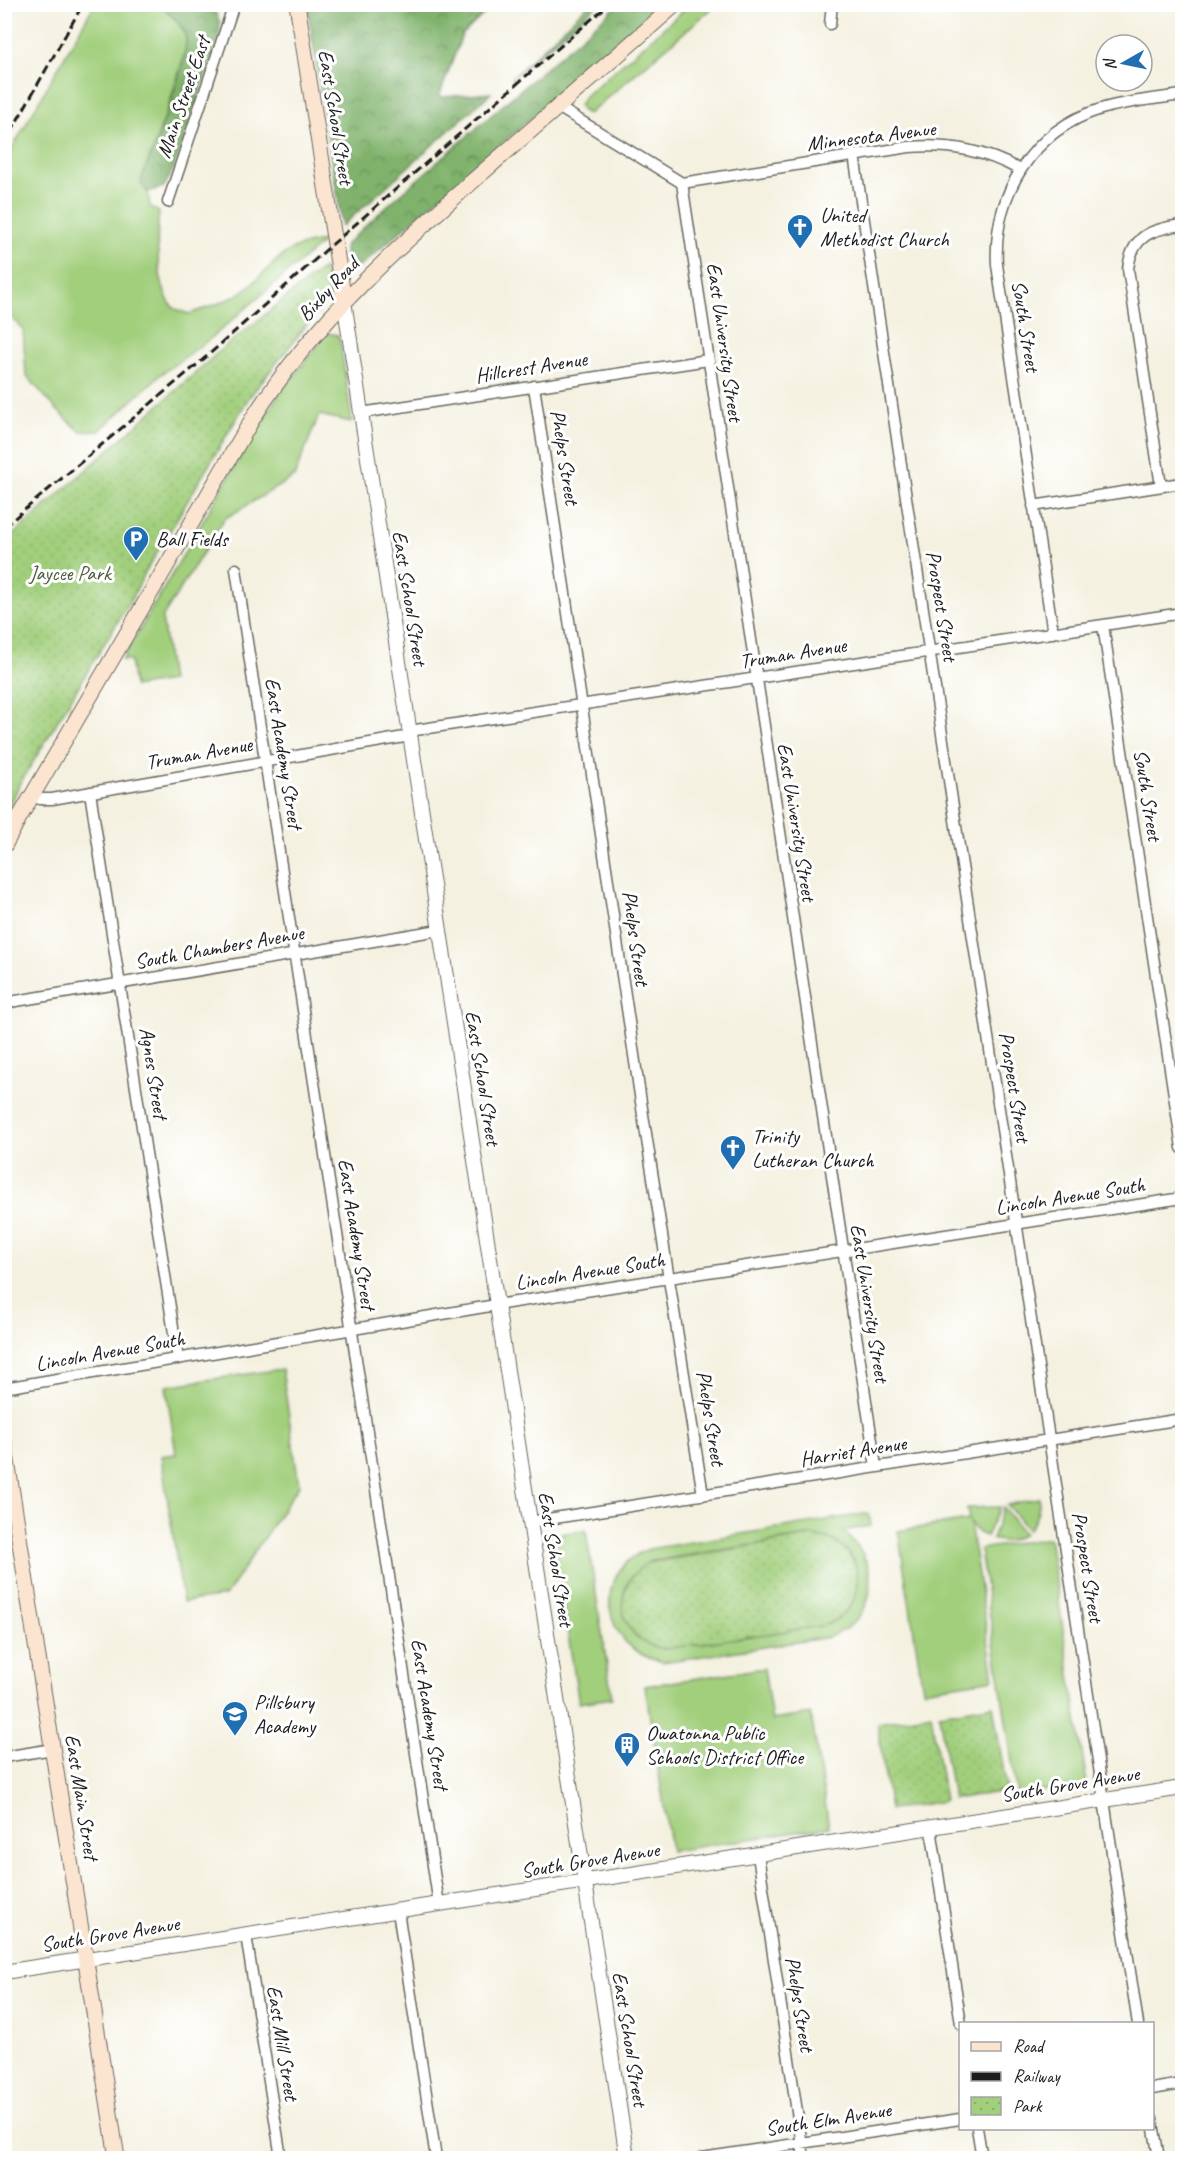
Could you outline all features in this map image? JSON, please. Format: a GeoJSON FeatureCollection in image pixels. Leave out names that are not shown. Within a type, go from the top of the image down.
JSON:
{"type":"FeatureCollection","features":[{"type":"Feature","properties":{"kind":"main road","name":"East School Street"},"geometry":{"type":"LineString","coordinates":[[297,4],[344,301]]}},
{"type":"Feature","properties":{"kind":"main road","name":"Bixby Road"},"geometry":{"type":"LineString","coordinates":[[32,796],[263,401],[299,353],[344,301],[404,240],[676,4]]}},
{"type":"Feature","properties":{"kind":"main road"},"geometry":{"type":"LineString","coordinates":[[4,846],[32,796]]}},
{"type":"Feature","properties":{"kind":"main road","name":"East Main Street"},"geometry":{"type":"LineString","coordinates":[[4,1442],[117,2158]]}},
{"type":"Feature","properties":{"kind":"street","name":"Main Street East"},"geometry":{"type":"LineString","coordinates":[[168,202],[234,4]]}},
{"type":"Feature","properties":{"kind":"street"},"geometry":{"type":"LineString","coordinates":[[830,24],[832,4]]}},
{"type":"Feature","properties":{"kind":"street"},"geometry":{"type":"LineString","coordinates":[[1020,170],[1049,136],[1083,115],[1121,104],[1182,95]]}},
{"type":"Feature","properties":{"kind":"street"},"geometry":{"type":"LineString","coordinates":[[558,107],[682,183]]}},
{"type":"Feature","properties":{"kind":"street","name":"Minnesota Avenue"},"geometry":{"type":"LineString","coordinates":[[682,183],[909,147],[953,147],[990,156],[1020,170]]}},
{"type":"Feature","properties":{"kind":"street","name":"Prospect Street"},"geometry":{"type":"LineString","coordinates":[[855,155],[1138,2022]]}},
{"type":"Feature","properties":{"kind":"street","name":"South Street"},"geometry":{"type":"LineString","coordinates":[[1020,170],[1001,211],[996,250],[1053,633]]}},
{"type":"Feature","properties":{"kind":"street","name":"East University Street"},"geometry":{"type":"LineString","coordinates":[[682,183],[876,1467]]}},
{"type":"Feature","properties":{"kind":"street"},"geometry":{"type":"LineString","coordinates":[[1161,486],[1128,269],[1133,250],[1146,235],[1163,228],[1182,225]]}},
{"type":"Feature","properties":{"kind":"street","name":"East School Street"},"geometry":{"type":"LineString","coordinates":[[344,301],[627,2158]]}},
{"type":"Feature","properties":{"kind":"street","name":"Hillcrest Avenue"},"geometry":{"type":"LineString","coordinates":[[361,413],[708,360]]}},
{"type":"Feature","properties":{"kind":"street","name":"Phelps Street"},"geometry":{"type":"LineString","coordinates":[[534,386],[641,1102],[703,1495]]}},
{"type":"Feature","properties":{"kind":"street"},"geometry":{"type":"LineString","coordinates":[[1033,506],[1182,483]]}},
{"type":"Feature","properties":{"kind":"street","name":"East Academy Street"},"geometry":{"type":"LineString","coordinates":[[236,569],[439,1905]]}},
{"type":"Feature","properties":{"kind":"street","name":"Truman Avenue"},"geometry":{"type":"LineString","coordinates":[[32,796],[52,799],[409,733],[582,704],[1182,613]]}},
{"type":"Feature","properties":{"kind":"street","name":"South Street"},"geometry":{"type":"LineString","coordinates":[[1102,625],[1182,1148]]}},
{"type":"Feature","properties":{"kind":"street","name":"Agnes Street"},"geometry":{"type":"LineString","coordinates":[[90,792],[178,1359]]}},
{"type":"Feature","properties":{"kind":"street","name":"South Chambers Avenue"},"geometry":{"type":"LineString","coordinates":[[4,1003],[439,930]]}},
{"type":"Feature","properties":{"kind":"street","name":"Lincoln Avenue South"},"geometry":{"type":"LineString","coordinates":[[4,1388],[496,1305],[1182,1198]]}},
{"type":"Feature","properties":{"kind":"street","name":"Harriet Avenue"},"geometry":{"type":"LineString","coordinates":[[529,1522],[1182,1419]]}},
{"type":"Feature","properties":{"kind":"street"},"geometry":{"type":"LineString","coordinates":[[4,1757],[53,1749]]}},
{"type":"Feature","properties":{"kind":"street","name":"South Grove Avenue"},"geometry":{"type":"LineString","coordinates":[[4,1972],[1182,1788]]}},
{"type":"Feature","properties":{"kind":"street"},"geometry":{"type":"LineString","coordinates":[[931,1828],[961,2022]]}},
{"type":"Feature","properties":{"kind":"street","name":"Phelps Street"},"geometry":{"type":"LineString","coordinates":[[758,1855],[804,2158]]}},
{"type":"Feature","properties":{"kind":"street"},"geometry":{"type":"LineString","coordinates":[[398,1911],[436,2158]]}},
{"type":"Feature","properties":{"kind":"street","name":"East Mill Street"},"geometry":{"type":"LineString","coordinates":[[246,1935],[281,2158]]}},
{"type":"Feature","properties":{"kind":"street"},"geometry":{"type":"LineString","coordinates":[[1154,2089],[1182,2084]]}},
{"type":"Feature","properties":{"kind":"street","name":"South Elm Avenue"},"geometry":{"type":"LineString","coordinates":[[702,2158],[959,2119]]}},
{"type":"Feature","properties":{"kind":"street"},"geometry":{"type":"LineString","coordinates":[[1154,2129],[1159,2158]]}},
{"type":"Feature","properties":{"kind":"street"},"geometry":{"type":"LineString","coordinates":[[977,2130],[981,2158]]}},
{"type":"Feature","properties":{"kind":"green space"},"geometry":{"type":"Polygon","coordinates":[[[94,5],[162,5],[178,21],[185,34],[187,47],[141,184],[148,192],[150,206],[159,212],[158,260],[163,286],[172,306],[189,314],[226,300],[246,289],[288,252],[309,243],[324,241],[209,340],[160,375],[99,431],[80,431],[57,410],[26,375],[23,330],[5,309],[5,161],[94,5]]]}},
{"type":"Feature","properties":{"kind":"green space"},"geometry":{"type":"Polygon","coordinates":[[[162,5],[197,5],[216,13],[220,23],[219,36],[173,170],[164,187],[148,192],[141,184],[142,177],[170,104],[186,45],[183,30],[162,5]]]}},
{"type":"Feature","properties":{"kind":"green space"},"geometry":{"type":"Polygon","coordinates":[[[307,5],[493,5],[462,35],[439,97],[491,93],[342,226],[307,5]]]}},
{"type":"Feature","properties":{"kind":"green space"},"geometry":{"type":"Polygon","coordinates":[[[588,5],[597,5],[511,79],[588,5]]]}},
{"type":"Feature","properties":{"kind":"green space"},"geometry":{"type":"Polygon","coordinates":[[[618,5],[662,5],[357,269],[349,268],[345,261],[345,245],[618,5]]]}},
{"type":"Feature","properties":{"kind":"green space"},"geometry":{"type":"Polygon","coordinates":[[[690,5],[716,5],[588,114],[582,111],[579,105],[584,97],[690,5]]]}},
{"type":"Feature","properties":{"kind":"green space","name":"Jaycee Park"},"geometry":{"type":"Polygon","coordinates":[[[323,268],[332,293],[248,399],[19,785],[5,819],[5,542],[222,349],[323,268]]]}},
{"type":"Feature","properties":{"kind":"green space"},"geometry":{"type":"Polygon","coordinates":[[[328,333],[337,335],[340,340],[352,422],[319,415],[294,477],[224,519],[162,618],[171,681],[134,687],[130,660],[122,660],[253,435],[279,394],[328,333]]]}},
{"type":"Feature","properties":{"kind":"green space"},"geometry":{"type":"Polygon","coordinates":[[[282,1369],[299,1485],[225,1596],[183,1602],[161,1456],[176,1454],[166,1386],[282,1369]]]}},
{"type":"Feature","properties":{"kind":"green space"},"geometry":{"type":"Polygon","coordinates":[[[1039,1498],[1037,1515],[1028,1530],[1007,1505],[1039,1498]]]}},
{"type":"Feature","properties":{"kind":"green space"},"geometry":{"type":"Polygon","coordinates":[[[1000,1507],[986,1536],[978,1533],[970,1522],[994,1679],[923,1690],[898,1531],[969,1520],[967,1508],[1000,1507]]]}},
{"type":"Feature","properties":{"kind":"green space"},"geometry":{"type":"Polygon","coordinates":[[[1003,1507],[1024,1534],[1008,1541],[992,1539],[1003,1507]]]}},
{"type":"Feature","properties":{"kind":"green space"},"geometry":{"type":"Polygon","coordinates":[[[869,1513],[871,1526],[842,1531],[856,1544],[865,1559],[870,1575],[870,1592],[865,1607],[856,1620],[842,1631],[824,1638],[663,1662],[642,1655],[626,1642],[616,1627],[610,1609],[611,1591],[617,1574],[630,1560],[649,1549],[869,1513]],[[809,1536],[652,1561],[641,1568],[627,1585],[624,1594],[624,1614],[636,1636],[828,1624],[843,1614],[853,1601],[858,1586],[857,1571],[852,1557],[842,1546],[827,1538],[809,1536]]]}},
{"type":"Feature","properties":{"kind":"green space"},"geometry":{"type":"Polygon","coordinates":[[[586,1530],[612,1698],[579,1703],[552,1535],[586,1530]]]}},
{"type":"Feature","properties":{"kind":"green space"},"geometry":{"type":"Polygon","coordinates":[[[809,1536],[828,1538],[843,1547],[853,1559],[857,1575],[857,1591],[851,1606],[839,1618],[821,1626],[664,1649],[648,1644],[636,1636],[628,1625],[623,1613],[623,1600],[627,1586],[635,1574],[647,1563],[809,1536]]]}},
{"type":"Feature","properties":{"kind":"green space"},"geometry":{"type":"Polygon","coordinates":[[[1049,1538],[1087,1784],[1017,1795],[980,1549],[1049,1538]]]}},
{"type":"Feature","properties":{"kind":"green space"},"geometry":{"type":"Polygon","coordinates":[[[764,1668],[772,1720],[811,1714],[829,1827],[671,1851],[645,1686],[764,1668]]]}},
{"type":"Feature","properties":{"kind":"green space"},"geometry":{"type":"Polygon","coordinates":[[[993,1705],[1007,1791],[953,1799],[939,1714],[993,1705]]]}},
{"type":"Feature","properties":{"kind":"green space"},"geometry":{"type":"Polygon","coordinates":[[[931,1714],[945,1801],[890,1810],[877,1723],[931,1714]]]}},
{"type":"Feature","properties":{"kind":"railway"},"geometry":{"type":"LineString","coordinates":[[4,144],[83,4]]}},
{"type":"Feature","properties":{"kind":"railway"},"geometry":{"type":"LineString","coordinates":[[4,527],[206,357],[609,4]]}},
{"type":"Feature","properties":{"kind":"place","name":"United Methodist Church"},"geometry":{"type":"Point","coordinates":[800,250]}},
{"type":"Feature","properties":{"kind":"place","name":"Ball Fields"},"geometry":{"type":"Point","coordinates":[136,562]}},
{"type":"Feature","properties":{"kind":"place","name":"Trinity Lutheran Church"},"geometry":{"type":"Point","coordinates":[733,1171]}},
{"type":"Feature","properties":{"kind":"place","name":"Pillsbury Academy"},"geometry":{"type":"Point","coordinates":[235,1737]}},
{"type":"Feature","properties":{"kind":"place","name":"Owatonna Public Schools District Office"},"geometry":{"type":"Point","coordinates":[627,1768]}}]}
